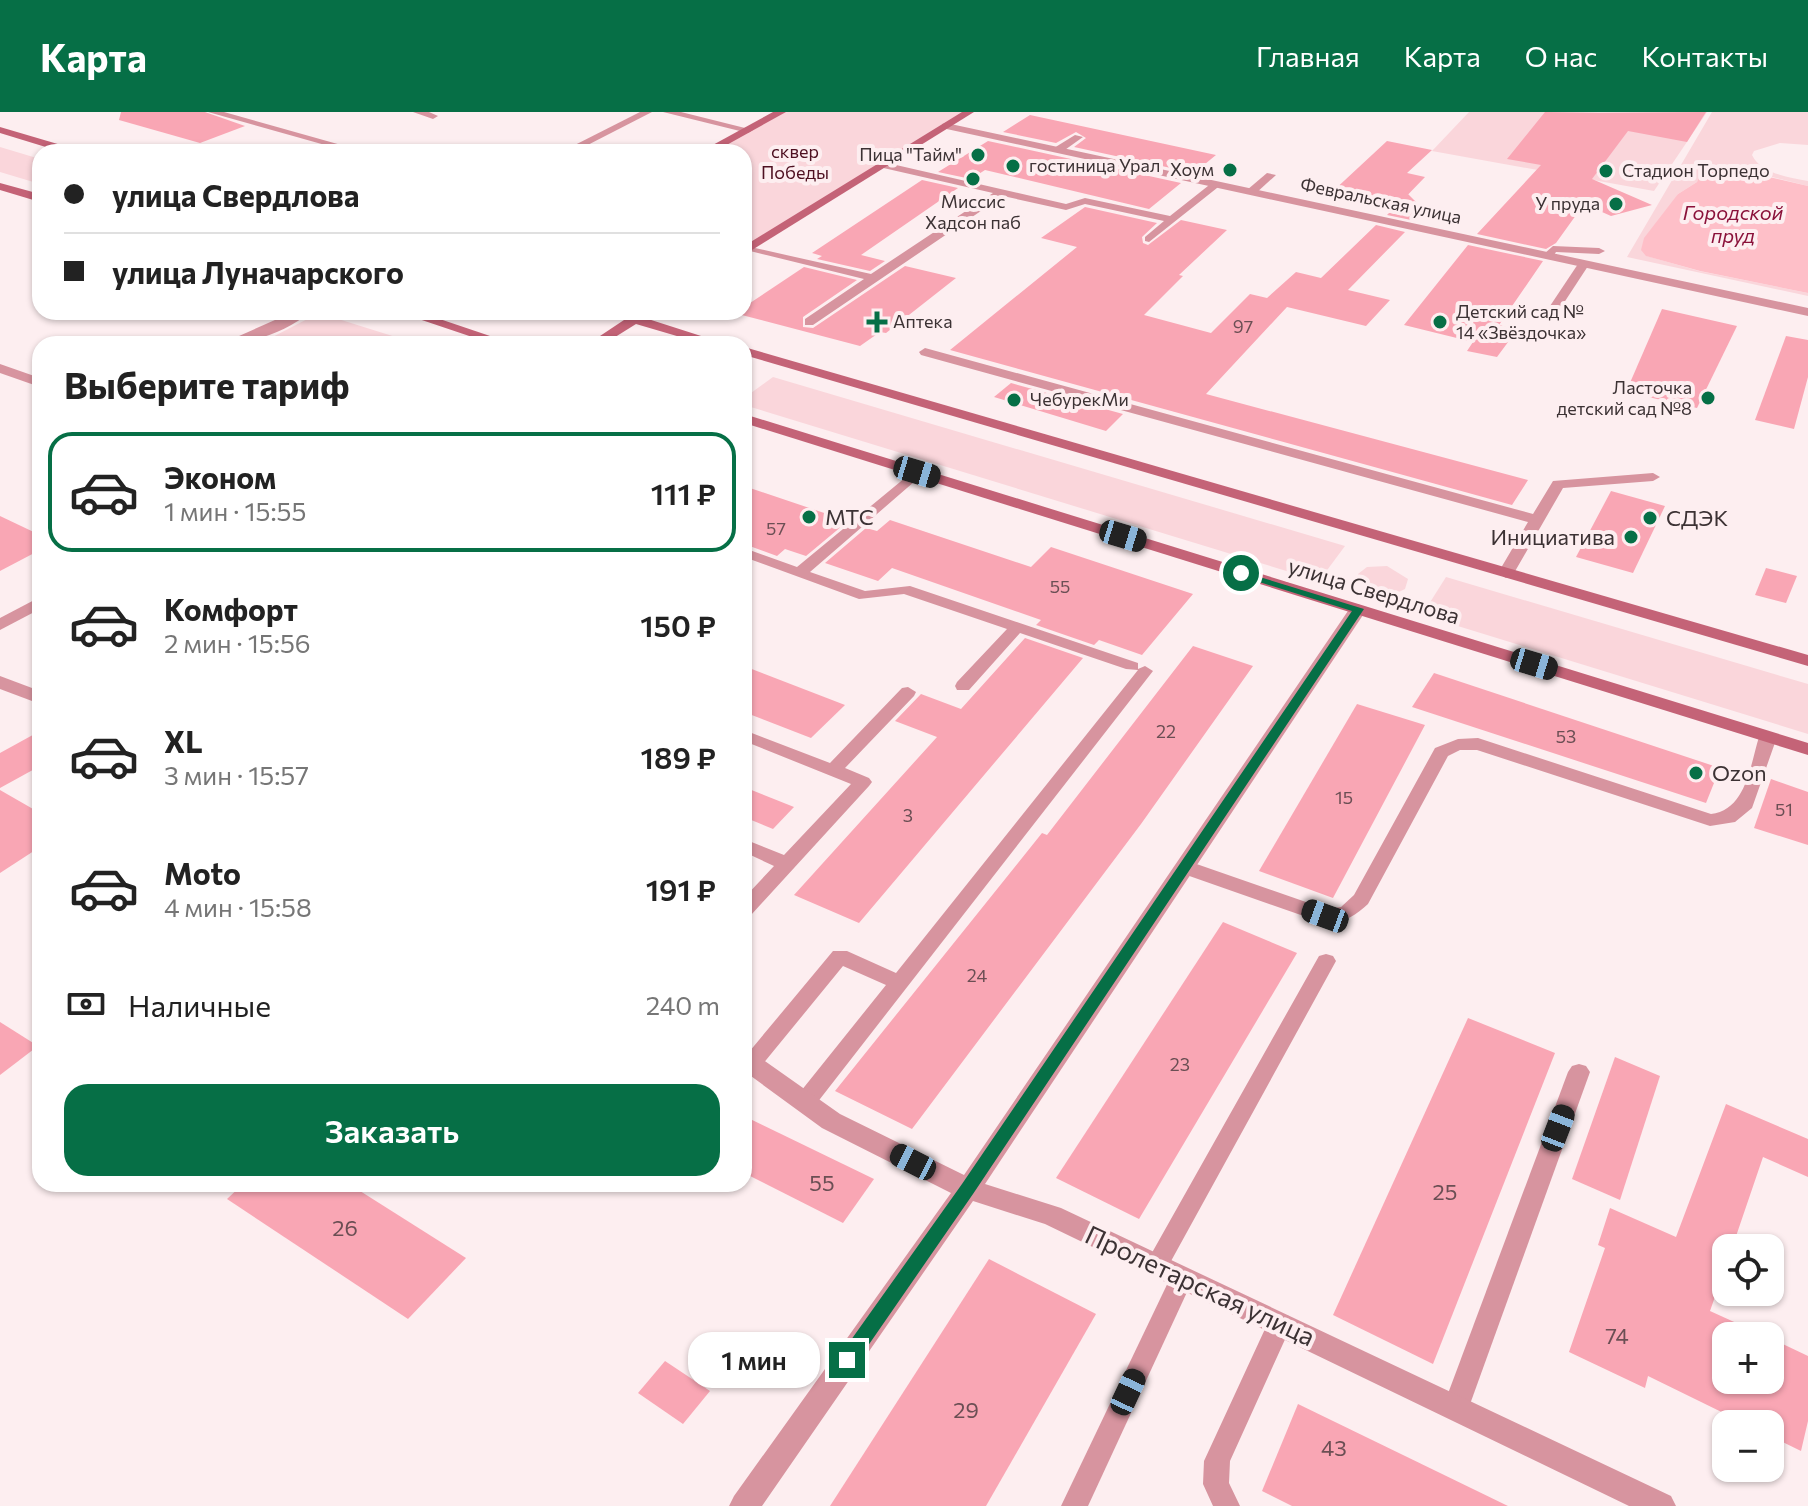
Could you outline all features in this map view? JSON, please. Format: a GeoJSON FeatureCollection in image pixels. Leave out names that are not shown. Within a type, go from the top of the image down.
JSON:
{"type":"FeatureCollection","features":[{"type":"Feature","properties":{"kind":"main road"},"geometry":{"type":"LineString","coordinates":[[721,144],[781,112]]}},
{"type":"Feature","properties":{"kind":"main road"},"geometry":{"type":"LineString","coordinates":[[752,247],[969,112]]}},
{"type":"Feature","properties":{"kind":"main road"},"geometry":{"type":"LineString","coordinates":[[0,130],[47,144]]}},
{"type":"Feature","properties":{"kind":"main road"},"geometry":{"type":"LineString","coordinates":[[0,186],[32,196]]}},
{"type":"Feature","properties":{"kind":"main road"},"geometry":{"type":"LineString","coordinates":[[430,320],[482,336]]}},
{"type":"Feature","properties":{"kind":"main road"},"geometry":{"type":"LineString","coordinates":[[608,336],[634,320]]}},
{"type":"Feature","properties":{"kind":"main road"},"geometry":{"type":"LineString","coordinates":[[652,320],[697,336]]}},
{"type":"Feature","properties":{"kind":"main road"},"geometry":{"type":"LineString","coordinates":[[752,353],[1808,661]]}},
{"type":"Feature","properties":{"kind":"main road","name":"улица Свердлова"},"geometry":{"type":"LineString","coordinates":[[752,420],[1808,749]]}},
{"type":"Feature","properties":{"kind":"street","name":"Февральская улица"},"geometry":{"type":"LineString","coordinates":[[946,126],[1808,312]]}},
{"type":"Feature","properties":{"kind":"street"},"geometry":{"type":"LineString","coordinates":[[252,336],[287,320]]}},
{"type":"Feature","properties":{"kind":"street"},"geometry":{"type":"LineString","coordinates":[[0,368],[32,380]]}},
{"type":"Feature","properties":{"kind":"street"},"geometry":{"type":"LineString","coordinates":[[0,625],[32,607]]}},
{"type":"Feature","properties":{"kind":"street"},"geometry":{"type":"LineString","coordinates":[[744,1506],[968,1189],[1358,609]]}},
{"type":"Feature","properties":{"kind":"street"},"geometry":{"type":"LineString","coordinates":[[0,682],[32,695]]}},
{"type":"Feature","properties":{"kind":"street","name":"Пролетарская улица"},"geometry":{"type":"LineString","coordinates":[[752,1064],[831,1121],[968,1189],[1052,1216],[1661,1506]]}},
{"type":"Feature","properties":{"kind":"lane"},"geometry":{"type":"LineString","coordinates":[[213,112],[331,144]]}},
{"type":"Feature","properties":{"kind":"lane"},"geometry":{"type":"LineString","coordinates":[[418,112],[433,116]]}},
{"type":"Feature","properties":{"kind":"lane"},"geometry":{"type":"LineString","coordinates":[[582,144],[647,112]]}},
{"type":"Feature","properties":{"kind":"lane"},"geometry":{"type":"LineString","coordinates":[[668,112],[748,130]]}},
{"type":"Feature","properties":{"kind":"lane"},"geometry":{"type":"LineString","coordinates":[[1058,150],[1078,137]]}},
{"type":"Feature","properties":{"kind":"lane"},"geometry":{"type":"LineString","coordinates":[[883,165],[1066,207],[1085,201],[1172,220]]}},
{"type":"Feature","properties":{"kind":"lane"},"geometry":{"type":"LineString","coordinates":[[1251,192],[1271,175]]}},
{"type":"Feature","properties":{"kind":"lane"},"geometry":{"type":"LineString","coordinates":[[1149,239],[1217,184]]}},
{"type":"Feature","properties":{"kind":"lane"},"geometry":{"type":"LineString","coordinates":[[809,322],[1002,192]]}},
{"type":"Feature","properties":{"kind":"lane"},"geometry":{"type":"LineString","coordinates":[[1548,256],[1553,249],[1599,251]]}},
{"type":"Feature","properties":{"kind":"lane"},"geometry":{"type":"LineString","coordinates":[[752,251],[873,278]]}},
{"type":"Feature","properties":{"kind":"lane"},"geometry":{"type":"LineString","coordinates":[[1550,315],[1584,263]]}},
{"type":"Feature","properties":{"kind":"lane"},"geometry":{"type":"LineString","coordinates":[[925,352],[1537,520]]}},
{"type":"Feature","properties":{"kind":"lane"},"geometry":{"type":"LineString","coordinates":[[799,573],[917,472]]}},
{"type":"Feature","properties":{"kind":"lane"},"geometry":{"type":"LineString","coordinates":[[1506,573],[1558,484],[1653,477]]}},
{"type":"Feature","properties":{"kind":"lane"},"geometry":{"type":"LineString","coordinates":[[752,555],[864,596],[905,589],[1138,668],[805,1102]]}},
{"type":"Feature","properties":{"kind":"lane"},"geometry":{"type":"LineString","coordinates":[[963,686],[1017,627]]}},
{"type":"Feature","properties":{"kind":"lane"},"geometry":{"type":"LineString","coordinates":[[833,770],[908,692]]}},
{"type":"Feature","properties":{"kind":"lane"},"geometry":{"type":"LineString","coordinates":[[1185,867],[1325,916],[1347,913],[1361,899],[1441,752],[1458,745],[1478,744],[1710,820],[1729,818],[1746,804],[1768,737]]}},
{"type":"Feature","properties":{"kind":"lane"},"geometry":{"type":"LineString","coordinates":[[752,738],[863,782],[752,901]]}},
{"type":"Feature","properties":{"kind":"lane"},"geometry":{"type":"LineString","coordinates":[[752,849],[787,864]]}},
{"type":"Feature","properties":{"kind":"lane"},"geometry":{"type":"LineString","coordinates":[[752,1056],[840,956],[899,983]]}},
{"type":"Feature","properties":{"kind":"lane"},"geometry":{"type":"LineString","coordinates":[[1157,1265],[1326,961]]}},
{"type":"Feature","properties":{"kind":"lane"},"geometry":{"type":"LineString","coordinates":[[1456,1407],[1579,1072]]}},
{"type":"Feature","properties":{"kind":"lane"},"geometry":{"type":"LineString","coordinates":[[1074,1506],[1182,1277]]}},
{"type":"Feature","properties":{"kind":"lane"},"geometry":{"type":"LineString","coordinates":[[1227,1506],[1216,1484],[1217,1461],[1280,1324]]}},
{"type":"Feature","properties":{"kind":"green space","name":"сквер Победы"},"geometry":{"type":"Polygon","coordinates":[[[781,112],[969,112],[752,246],[752,144],[721,144],[781,112]]]}},
{"type":"Feature","properties":{"kind":"green space","name":"Стадион Торпедо"},"geometry":{"type":"Polygon","coordinates":[[[1469,112],[1707,112],[1654,191],[1432,151],[1469,112]]]}},
{"type":"Feature","properties":{"kind":"green space"},"geometry":{"type":"Polygon","coordinates":[[[1712,112],[1808,112],[1808,145],[1780,143],[1754,151],[1752,155],[1769,171],[1808,181],[1808,186],[1725,165],[1703,167],[1697,182],[1678,194],[1647,256],[1699,271],[1808,293],[1808,296],[1627,257],[1712,112]]]}},
{"type":"Feature","properties":{"kind":"green space"},"geometry":{"type":"Polygon","coordinates":[[[0,147],[32,157],[32,182],[0,172],[0,147]]]}},
{"type":"Feature","properties":{"kind":"green space"},"geometry":{"type":"Polygon","coordinates":[[[305,320],[341,320],[392,336],[274,336],[305,320]]]}},
{"type":"Feature","properties":{"kind":"green space"},"geometry":{"type":"Polygon","coordinates":[[[773,377],[1345,546],[1319,581],[752,407],[752,392],[773,377]]]}},
{"type":"Feature","properties":{"kind":"green space"},"geometry":{"type":"Polygon","coordinates":[[[1387,566],[1408,579],[1405,589],[1393,594],[1380,594],[1358,581],[1358,574],[1367,567],[1387,566]]]}},
{"type":"Feature","properties":{"kind":"green space"},"geometry":{"type":"Polygon","coordinates":[[[1446,577],[1808,684],[1808,734],[1422,615],[1446,577]]]}},
{"type":"Feature","properties":{"kind":"water","name":"Городской пруд"},"geometry":{"type":"Polygon","coordinates":[[[1709,163],[1808,186],[1808,293],[1700,271],[1646,256],[1641,250],[1644,238],[1678,194],[1697,182],[1703,167],[1709,163]]]}},
{"type":"Feature","properties":{"kind":"building"},"geometry":{"type":"Polygon","coordinates":[[[121,112],[205,112],[245,126],[200,143],[119,120],[121,112]]]}},
{"type":"Feature","properties":{"kind":"building"},"geometry":{"type":"Polygon","coordinates":[[[1545,112],[1706,112],[1687,142],[1628,131],[1592,179],[1652,205],[1611,216],[1584,204],[1556,243],[1546,249],[1477,234],[1541,165],[1507,159],[1545,112]]]}},
{"type":"Feature","properties":{"kind":"building"},"geometry":{"type":"Polygon","coordinates":[[[1030,115],[1216,155],[1194,173],[1074,147],[1086,138],[1076,132],[1056,143],[1003,132],[1030,115]]]}},
{"type":"Feature","properties":{"kind":"building"},"geometry":{"type":"Polygon","coordinates":[[[988,141],[1181,183],[1149,209],[985,170],[971,179],[938,172],[988,141]]]}},
{"type":"Feature","properties":{"kind":"building"},"geometry":{"type":"Polygon","coordinates":[[[1387,141],[1432,150],[1407,173],[1425,177],[1396,207],[1331,193],[1387,141]]]}},
{"type":"Feature","properties":{"kind":"building"},"geometry":{"type":"Polygon","coordinates":[[[922,180],[958,188],[861,255],[885,261],[870,271],[817,259],[822,256],[812,253],[922,180]]]}},
{"type":"Feature","properties":{"kind":"building"},"geometry":{"type":"Polygon","coordinates":[[[1408,194],[1425,211],[1416,221],[1387,215],[1408,194]]]}},
{"type":"Feature","properties":{"kind":"building"},"geometry":{"type":"Polygon","coordinates":[[[1085,207],[1157,223],[1142,237],[1143,243],[1148,245],[1181,220],[1227,230],[1179,275],[1183,276],[1144,315],[1211,333],[1250,294],[1267,298],[1296,272],[1321,278],[1376,225],[1405,232],[1348,290],[1390,300],[1366,326],[1287,307],[1206,394],[1528,480],[1512,505],[950,350],[1077,247],[1041,238],[1085,207]]]}},
{"type":"Feature","properties":{"kind":"building"},"geometry":{"type":"Polygon","coordinates":[[[1468,245],[1543,261],[1499,325],[1517,330],[1497,357],[1467,351],[1473,342],[1404,325],[1468,245]]]}},
{"type":"Feature","properties":{"kind":"building"},"geometry":{"type":"Polygon","coordinates":[[[905,266],[956,278],[886,333],[880,332],[860,346],[752,318],[752,302],[804,267],[857,280],[803,317],[803,327],[813,328],[905,266]]]}},
{"type":"Feature","properties":{"kind":"building"},"geometry":{"type":"Polygon","coordinates":[[[1662,309],[1737,326],[1697,408],[1626,392],[1662,309]]]}},
{"type":"Feature","properties":{"kind":"building"},"geometry":{"type":"Polygon","coordinates":[[[1786,336],[1808,340],[1808,377],[1794,429],[1755,420],[1786,336]]]}},
{"type":"Feature","properties":{"kind":"building"},"geometry":{"type":"Polygon","coordinates":[[[1011,383],[1123,414],[1106,431],[994,397],[1011,383]]]}},
{"type":"Feature","properties":{"kind":"building"},"geometry":{"type":"Polygon","coordinates":[[[752,489],[848,521],[806,556],[785,549],[777,556],[752,547],[752,489]]]}},
{"type":"Feature","properties":{"kind":"building"},"geometry":{"type":"Polygon","coordinates":[[[1611,491],[1665,506],[1633,573],[1576,557],[1611,491]]]}},
{"type":"Feature","properties":{"kind":"building"},"geometry":{"type":"Polygon","coordinates":[[[0,516],[32,531],[32,554],[0,571],[0,516]]]}},
{"type":"Feature","properties":{"kind":"building"},"geometry":{"type":"Polygon","coordinates":[[[890,520],[1031,567],[1051,547],[1193,594],[1142,655],[1099,640],[1094,645],[1036,625],[1041,620],[892,568],[878,581],[825,563],[866,528],[877,531],[890,520]]]}},
{"type":"Feature","properties":{"kind":"building"},"geometry":{"type":"Polygon","coordinates":[[[1766,568],[1797,576],[1786,603],[1755,595],[1766,568]]]}},
{"type":"Feature","properties":{"kind":"building"},"geometry":{"type":"Polygon","coordinates":[[[1025,638],[1083,658],[859,923],[794,895],[937,737],[895,721],[921,694],[961,709],[1025,638]]]}},
{"type":"Feature","properties":{"kind":"building"},"geometry":{"type":"Polygon","coordinates":[[[1193,646],[1253,666],[1141,824],[912,1129],[835,1091],[1042,833],[1047,835],[1193,646]]]}},
{"type":"Feature","properties":{"kind":"building"},"geometry":{"type":"Polygon","coordinates":[[[752,669],[845,705],[811,738],[752,715],[752,669]]]}},
{"type":"Feature","properties":{"kind":"building"},"geometry":{"type":"Polygon","coordinates":[[[1434,673],[1720,768],[1706,803],[1412,707],[1434,673]]]}},
{"type":"Feature","properties":{"kind":"building"},"geometry":{"type":"Polygon","coordinates":[[[1357,704],[1425,725],[1333,898],[1259,871],[1357,704]]]}},
{"type":"Feature","properties":{"kind":"building"},"geometry":{"type":"Polygon","coordinates":[[[32,735],[32,770],[0,788],[0,753],[32,735]]]}},
{"type":"Feature","properties":{"kind":"building"},"geometry":{"type":"Polygon","coordinates":[[[1771,779],[1808,792],[1808,845],[1754,828],[1771,779]]]}},
{"type":"Feature","properties":{"kind":"building"},"geometry":{"type":"Polygon","coordinates":[[[0,790],[32,808],[32,852],[0,873],[0,790]]]}},
{"type":"Feature","properties":{"kind":"building"},"geometry":{"type":"Polygon","coordinates":[[[752,790],[794,807],[773,829],[752,820],[752,790]]]}},
{"type":"Feature","properties":{"kind":"building"},"geometry":{"type":"Polygon","coordinates":[[[1223,922],[1297,953],[1139,1219],[1056,1178],[1223,922]]]}},
{"type":"Feature","properties":{"kind":"building"},"geometry":{"type":"Polygon","coordinates":[[[1468,1018],[1555,1053],[1433,1364],[1333,1315],[1468,1018]]]}},
{"type":"Feature","properties":{"kind":"building"},"geometry":{"type":"Polygon","coordinates":[[[0,1022],[32,1042],[32,1051],[0,1075],[0,1022]]]}},
{"type":"Feature","properties":{"kind":"building"},"geometry":{"type":"Polygon","coordinates":[[[1615,1057],[1660,1076],[1620,1200],[1572,1179],[1615,1057]]]}},
{"type":"Feature","properties":{"kind":"building"},"geometry":{"type":"Polygon","coordinates":[[[1726,1104],[1808,1139],[1808,1177],[1763,1157],[1737,1234],[1712,1234],[1710,1311],[1734,1322],[1712,1322],[1712,1394],[1784,1394],[1784,1345],[1808,1356],[1808,1421],[1801,1451],[1784,1443],[1784,1410],[1717,1410],[1648,1376],[1645,1388],[1569,1352],[1605,1248],[1598,1245],[1610,1208],[1676,1237],[1726,1104]]]}},
{"type":"Feature","properties":{"kind":"building"},"geometry":{"type":"Polygon","coordinates":[[[752,1120],[874,1179],[843,1223],[752,1177],[752,1120]]]}},
{"type":"Feature","properties":{"kind":"building"},"geometry":{"type":"Polygon","coordinates":[[[234,1192],[362,1192],[466,1258],[408,1319],[227,1199],[234,1192]]]}},
{"type":"Feature","properties":{"kind":"building"},"geometry":{"type":"Polygon","coordinates":[[[989,1259],[1096,1314],[986,1506],[830,1506],[989,1259]]]}},
{"type":"Feature","properties":{"kind":"building"},"geometry":{"type":"Polygon","coordinates":[[[665,1361],[710,1391],[683,1424],[638,1393],[665,1361]]]}},
{"type":"Feature","properties":{"kind":"building"},"geometry":{"type":"Polygon","coordinates":[[[1298,1404],[1508,1506],[1292,1506],[1262,1491],[1298,1404]]]}},
{"type":"Feature","properties":{"kind":"place","name":"Пица \"Тайм\""},"geometry":{"type":"Point","coordinates":[978,155]}},
{"type":"Feature","properties":{"kind":"place","name":"гостиница Урал"},"geometry":{"type":"Point","coordinates":[1013,166]}},
{"type":"Feature","properties":{"kind":"place","name":"Хоум"},"geometry":{"type":"Point","coordinates":[1230,170]}},
{"type":"Feature","properties":{"kind":"place","name":"Стадион Торпедо"},"geometry":{"type":"Point","coordinates":[1606,171]}},
{"type":"Feature","properties":{"kind":"place","name":"Миссис Хадсон паб"},"geometry":{"type":"Point","coordinates":[973,179]}},
{"type":"Feature","properties":{"kind":"place","name":"У пруда"},"geometry":{"type":"Point","coordinates":[1616,204]}},
{"type":"Feature","properties":{"kind":"place","name":"Аптека"},"geometry":{"type":"Point","coordinates":[877,322]}},
{"type":"Feature","properties":{"kind":"place","name":"Детский сад № 14 «Звёздочка»"},"geometry":{"type":"Point","coordinates":[1440,322]}},
{"type":"Feature","properties":{"kind":"place","name":"Ласточка детский сад №8"},"geometry":{"type":"Point","coordinates":[1708,398]}},
{"type":"Feature","properties":{"kind":"place","name":"ЧебурекМи"},"geometry":{"type":"Point","coordinates":[1014,400]}},
{"type":"Feature","properties":{"kind":"place","name":"МТС"},"geometry":{"type":"Point","coordinates":[809,517]}},
{"type":"Feature","properties":{"kind":"place","name":"СДЭК"},"geometry":{"type":"Point","coordinates":[1650,518]}},
{"type":"Feature","properties":{"kind":"place","name":"Инициатива"},"geometry":{"type":"Point","coordinates":[1631,537]}},
{"type":"Feature","properties":{"kind":"place","name":"Ozon"},"geometry":{"type":"Point","coordinates":[1696,773]}},
{"type":"Feature","properties":{"kind":"route"},"geometry":{"type":"LineString","coordinates":[[847,1360],[968,1189],[1358,609],[1241,573]]}}]}
